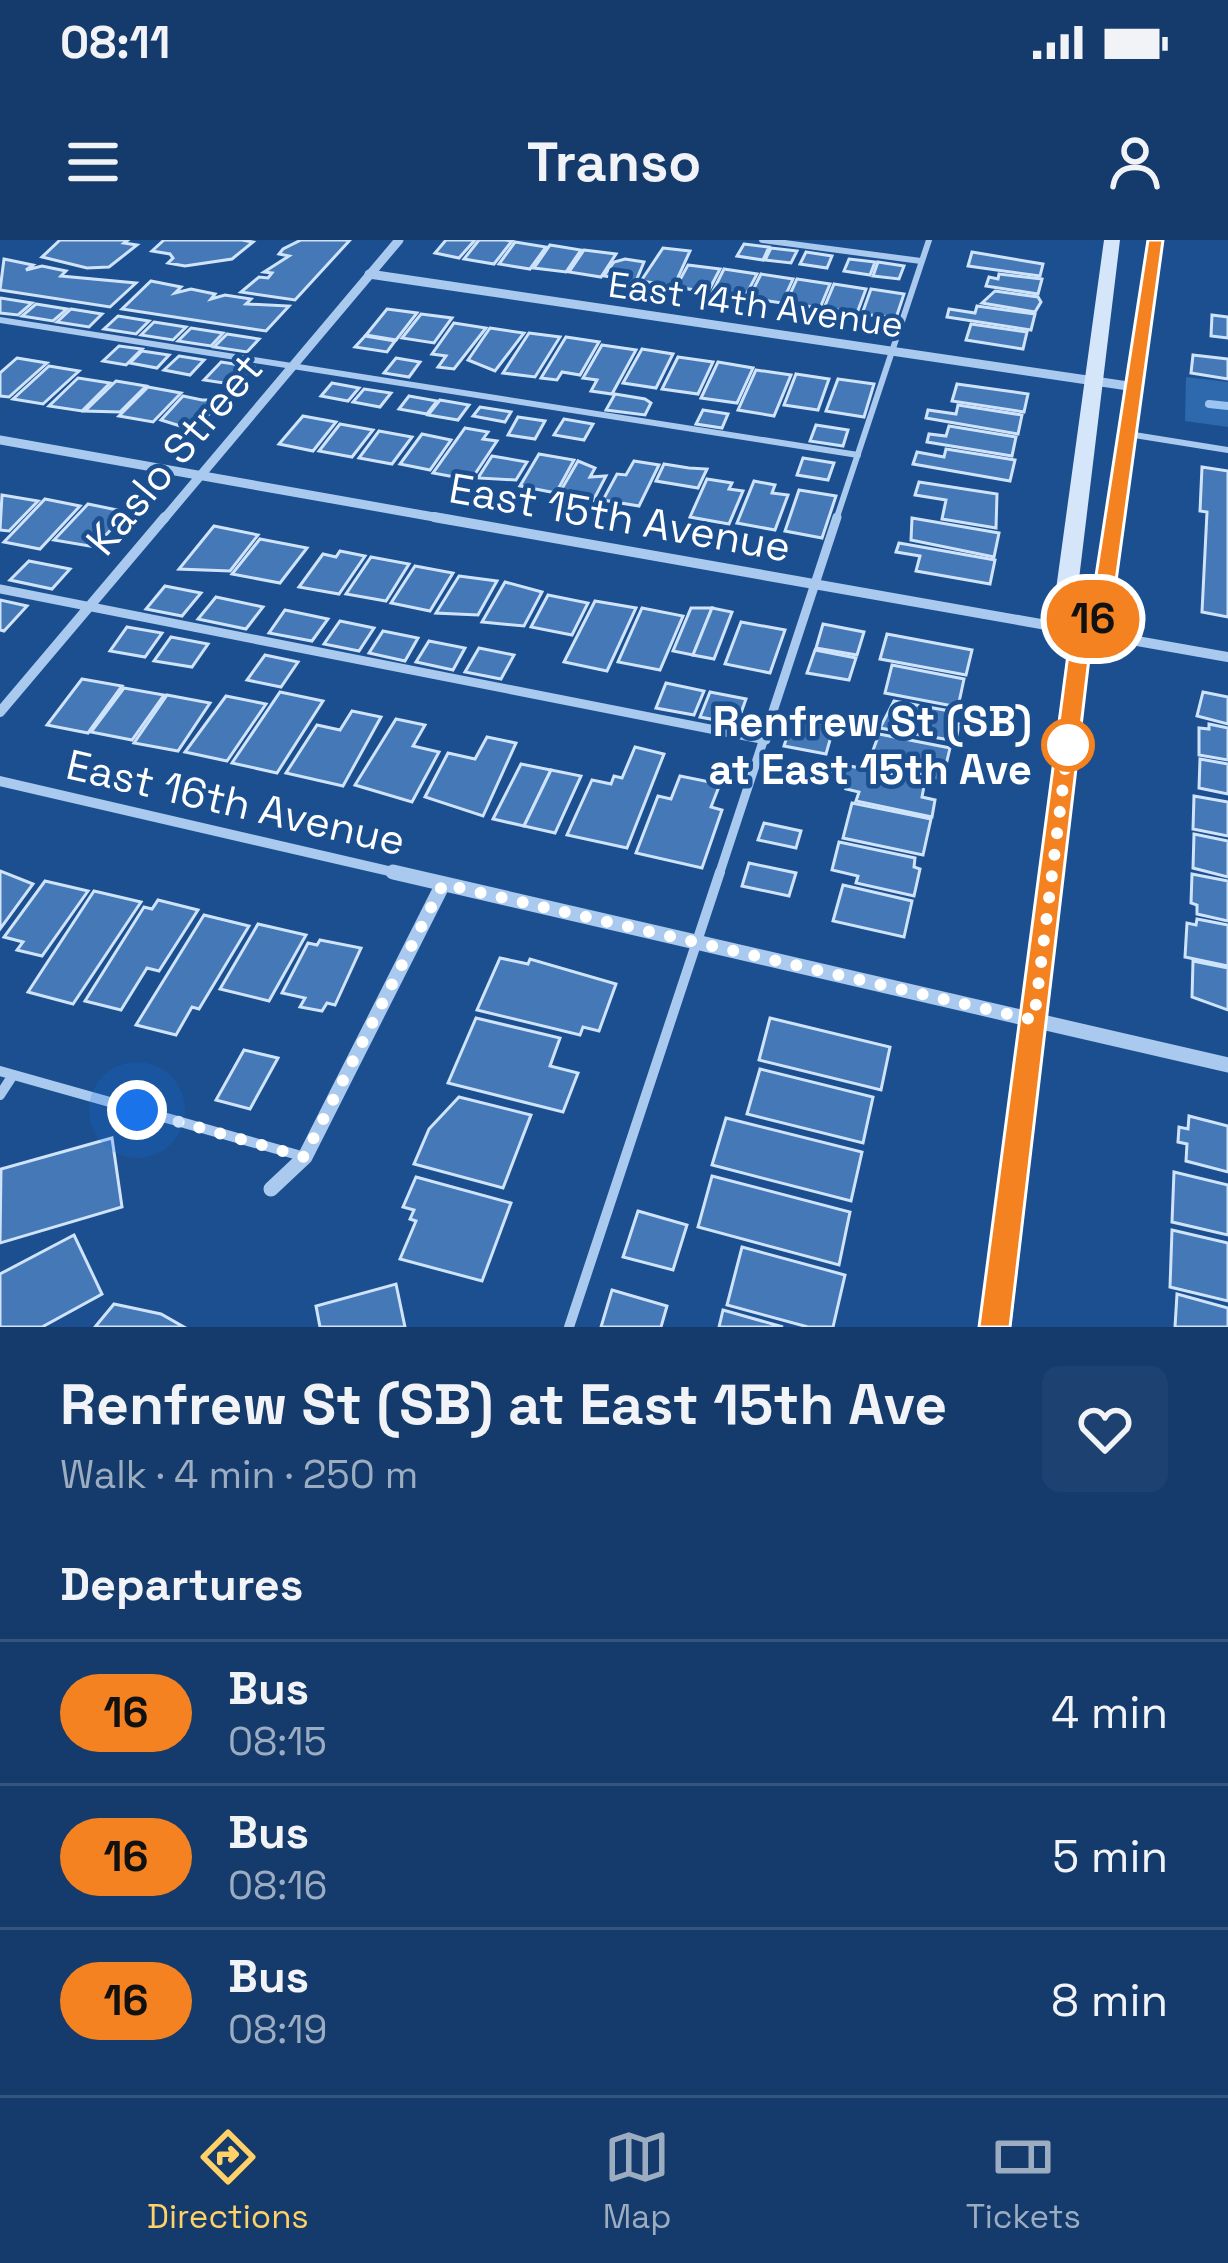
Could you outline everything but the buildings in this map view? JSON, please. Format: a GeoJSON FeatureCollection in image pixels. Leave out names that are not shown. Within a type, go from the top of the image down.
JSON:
{"type":"FeatureCollection","features":[{"type":"Feature","properties":{"kind":"street","name":"Kaslo Street"},"geometry":{"type":"LineString","coordinates":[[0,712],[399,240]]}},
{"type":"Feature","properties":{"kind":"street"},"geometry":{"type":"LineString","coordinates":[[1082,632],[1065,604],[1112,240]]}},
{"type":"Feature","properties":{"kind":"street"},"geometry":{"type":"LineString","coordinates":[[994,1327],[1082,632],[1102,610],[1155,240]]}},
{"type":"Feature","properties":{"kind":"street","name":"East 14th Avenue"},"geometry":{"type":"LineString","coordinates":[[369,274],[1135,387]]}},
{"type":"Feature","properties":{"kind":"street","name":"East 15th Avenue"},"geometry":{"type":"LineString","coordinates":[[0,440],[1228,657]]}},
{"type":"Feature","properties":{"kind":"street","name":"East 16th Avenue"},"geometry":{"type":"LineString","coordinates":[[0,781],[1228,1065]]}},
{"type":"Feature","properties":{"kind":"street"},"geometry":{"type":"LineString","coordinates":[[271,1189],[304,1157],[443,884]]}},
{"type":"Feature","properties":{"kind":"lane"},"geometry":{"type":"LineString","coordinates":[[762,240],[921,261]]}},
{"type":"Feature","properties":{"kind":"lane"},"geometry":{"type":"LineString","coordinates":[[569,1327],[929,240]]}},
{"type":"Feature","properties":{"kind":"lane"},"geometry":{"type":"LineString","coordinates":[[0,320],[858,455]]}},
{"type":"Feature","properties":{"kind":"lane"},"geometry":{"type":"LineString","coordinates":[[1128,434],[1228,450]]}},
{"type":"Feature","properties":{"kind":"lane"},"geometry":{"type":"LineString","coordinates":[[0,589],[766,740]]}},
{"type":"Feature","properties":{"kind":"lane"},"geometry":{"type":"LineString","coordinates":[[0,1095],[7,1073],[304,1157]]}},
{"type":"Feature","properties":{"kind":"shaded area"},"geometry":{"type":"Polygon","coordinates":[[[1186,377],[1228,382],[1228,427],[1185,421],[1186,377]]]}},
{"type":"Feature","properties":{"kind":"waterway"},"geometry":{"type":"LineString","coordinates":[[1209,404],[1228,406]]}},
{"type":"Feature","properties":{"kind":"bus line","name":"16"},"geometry":{"type":"LineString","coordinates":[[995,1327],[1082,632],[1102,610],[1155,240]]}},
{"type":"Feature","properties":{"kind":"place","name":"Renfrew St (SB) at East 15th Ave"},"geometry":{"type":"Point","coordinates":[1068,745]}},
{"type":"Feature","properties":{"kind":"route"},"geometry":{"type":"LineString","coordinates":[[137,1110],[304,1157],[443,884],[1034,1020],[1068,745]]}}]}
